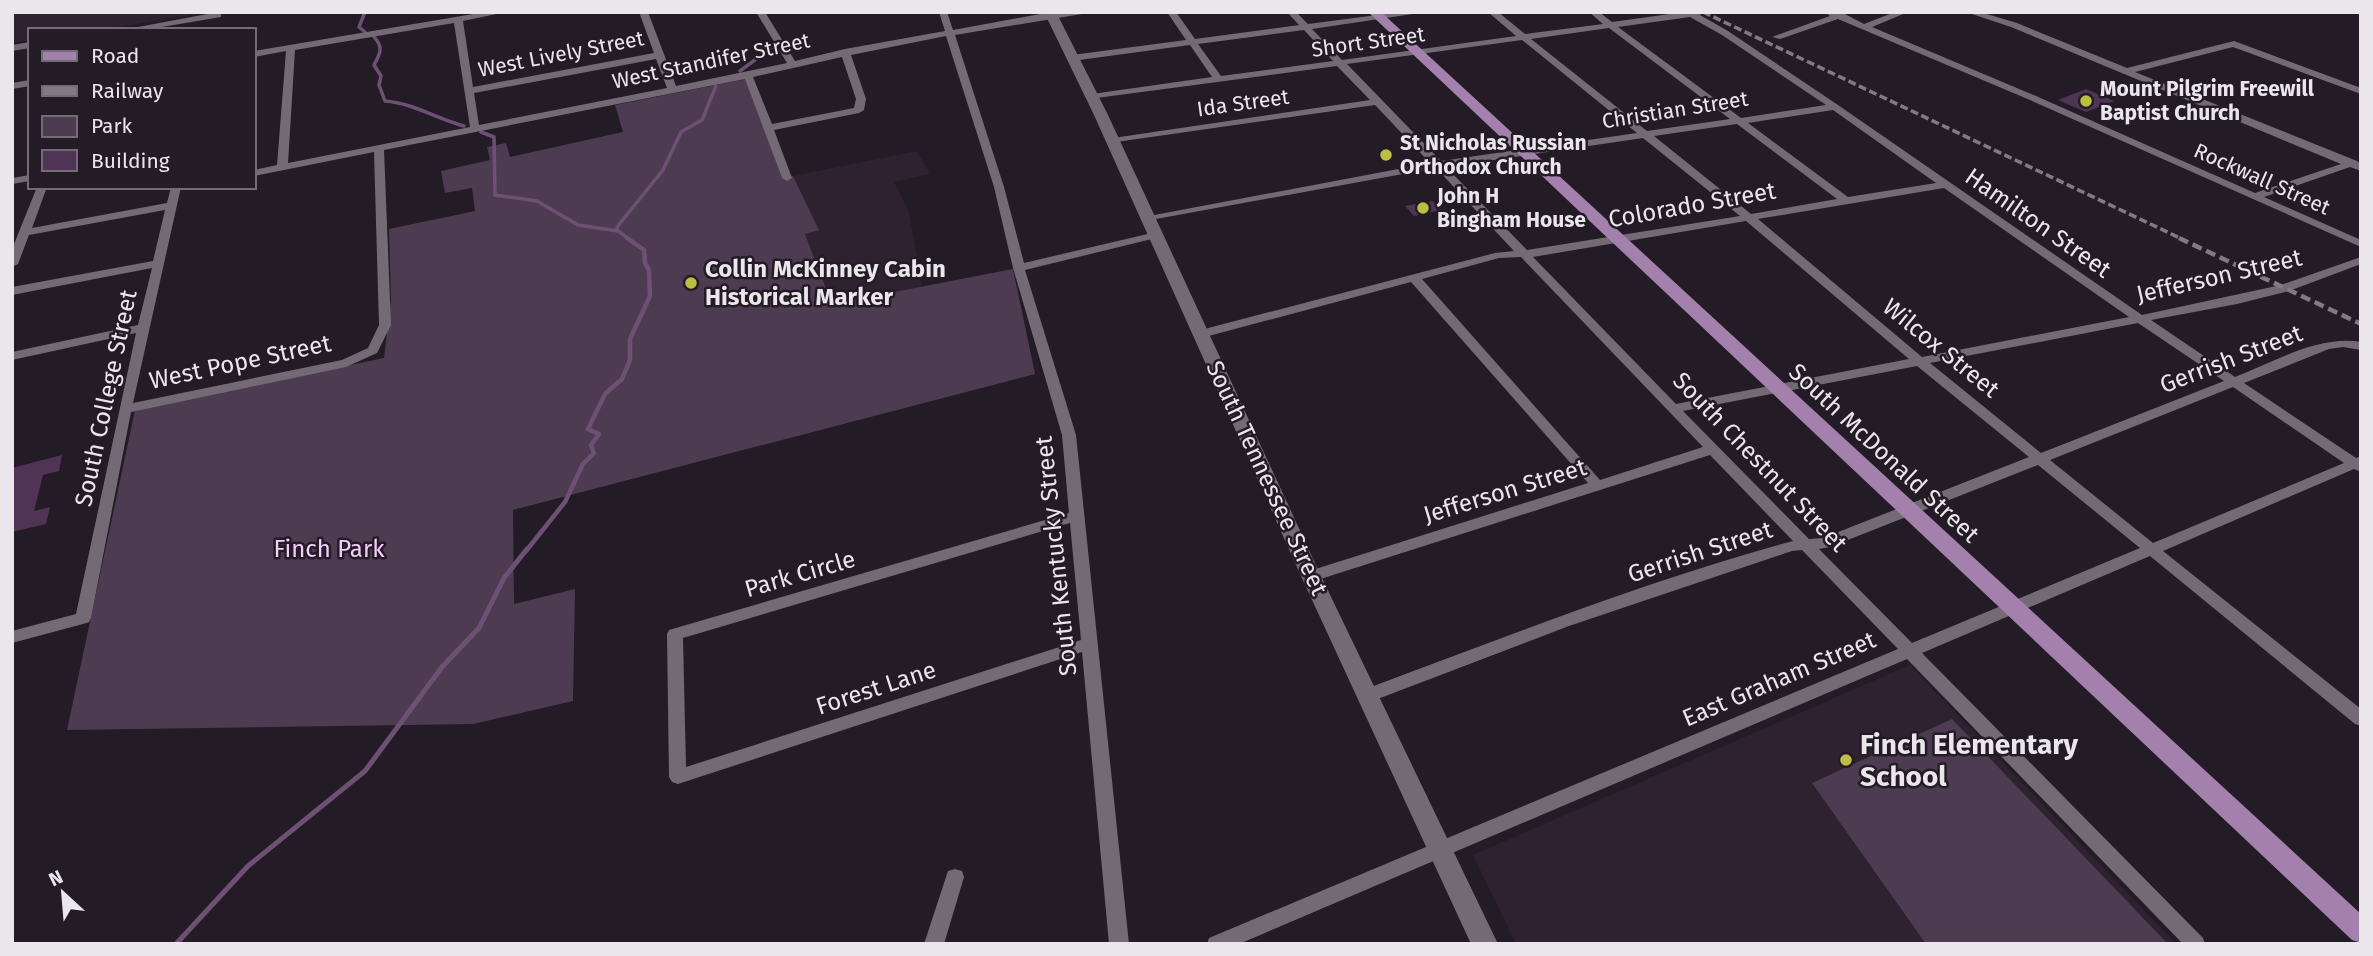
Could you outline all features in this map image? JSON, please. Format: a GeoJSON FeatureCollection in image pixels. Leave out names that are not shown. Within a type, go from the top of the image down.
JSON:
{"type":"FeatureCollection","features":[{"type":"Feature","properties":{"kind":"main road","name":"South McDonald Street"},"geometry":{"type":"LineString","coordinates":[[1377,15],[2361,931]]}},
{"type":"Feature","properties":{"kind":"street"},"geometry":{"type":"LineString","coordinates":[[256,54],[502,12]]}},
{"type":"Feature","properties":{"kind":"street"},"geometry":{"type":"LineString","coordinates":[[643,12],[673,90]]}},
{"type":"Feature","properties":{"kind":"street"},"geometry":{"type":"LineString","coordinates":[[760,12],[793,65]]}},
{"type":"Feature","properties":{"kind":"street","name":"South Kentucky Street"},"geometry":{"type":"LineString","coordinates":[[943,12],[999,187],[1019,268],[1069,435],[1119,944]]}},
{"type":"Feature","properties":{"kind":"street","name":"West Standifer Street"},"geometry":{"type":"LineString","coordinates":[[256,173],[748,75],[845,52],[1051,14],[1090,12]]}},
{"type":"Feature","properties":{"kind":"street"},"geometry":{"type":"LineString","coordinates":[[1171,12],[1219,80]]}},
{"type":"Feature","properties":{"kind":"street","name":"South Chestnut Street"},"geometry":{"type":"LineString","coordinates":[[1291,12],[1437,166],[2196,944]]}},
{"type":"Feature","properties":{"kind":"street"},"geometry":{"type":"LineString","coordinates":[[1072,58],[1377,15],[1422,12]]}},
{"type":"Feature","properties":{"kind":"street","name":"Wilcox Street"},"geometry":{"type":"LineString","coordinates":[[1492,12],[1747,216],[1918,360],[2151,549],[2358,714]]}},
{"type":"Feature","properties":{"kind":"street"},"geometry":{"type":"LineString","coordinates":[[1593,12],[1845,200]]}},
{"type":"Feature","properties":{"kind":"street"},"geometry":{"type":"LineString","coordinates":[[1690,14],[1703,12]]}},
{"type":"Feature","properties":{"kind":"street","name":"Rockwall Street"},"geometry":{"type":"LineString","coordinates":[[1829,12],[2361,244]]}},
{"type":"Feature","properties":{"kind":"street"},"geometry":{"type":"LineString","coordinates":[[1866,26],[1904,12]]}},
{"type":"Feature","properties":{"kind":"street"},"geometry":{"type":"LineString","coordinates":[[1970,12],[2007,23],[2357,164]]}},
{"type":"Feature","properties":{"kind":"street"},"geometry":{"type":"LineString","coordinates":[[138,28],[219,14]]}},
{"type":"Feature","properties":{"kind":"street","name":"South Tennessee Street"},"geometry":{"type":"LineString","coordinates":[[1051,14],[1113,141],[1311,576],[1485,944]]}},
{"type":"Feature","properties":{"kind":"street","name":"Short Street"},"geometry":{"type":"LineString","coordinates":[[1092,97],[1690,14]]}},
{"type":"Feature","properties":{"kind":"street","name":"Hamilton Street"},"geometry":{"type":"LineString","coordinates":[[1690,14],[1725,33],[2138,318],[2359,464]]}},
{"type":"Feature","properties":{"kind":"street"},"geometry":{"type":"LineString","coordinates":[[1777,37],[1840,15]]}},
{"type":"Feature","properties":{"kind":"street"},"geometry":{"type":"LineString","coordinates":[[458,19],[475,129]]}},
{"type":"Feature","properties":{"kind":"street"},"geometry":{"type":"LineString","coordinates":[[2126,71],[2234,44],[2361,91]]}},
{"type":"Feature","properties":{"kind":"street"},"geometry":{"type":"LineString","coordinates":[[282,167],[291,48]]}},
{"type":"Feature","properties":{"kind":"street"},"geometry":{"type":"LineString","coordinates":[[769,128],[859,110],[861,99],[845,52]]}},
{"type":"Feature","properties":{"kind":"street","name":"West Lively Street"},"geometry":{"type":"LineString","coordinates":[[470,91],[660,55]]}},
{"type":"Feature","properties":{"kind":"street"},"geometry":{"type":"LineString","coordinates":[[748,75],[787,178]]}},
{"type":"Feature","properties":{"kind":"street","name":"Ida Street"},"geometry":{"type":"LineString","coordinates":[[1113,141],[1379,103]]}},
{"type":"Feature","properties":{"kind":"street","name":"Christian Street"},"geometry":{"type":"LineString","coordinates":[[1019,268],[1152,227],[1437,166],[1737,119],[1835,107]]}},
{"type":"Feature","properties":{"kind":"street","name":"West Pope Street"},"geometry":{"type":"LineString","coordinates":[[125,409],[346,363],[373,350],[385,325],[379,148]]}},
{"type":"Feature","properties":{"kind":"street"},"geometry":{"type":"LineString","coordinates":[[2254,197],[2357,164]]}},
{"type":"Feature","properties":{"kind":"street","name":"Colorado Street"},"geometry":{"type":"LineString","coordinates":[[1201,334],[1499,255],[1619,240],[1747,216],[1947,184]]}},
{"type":"Feature","properties":{"kind":"street"},"geometry":{"type":"LineString","coordinates":[[12,264],[41,189]]}},
{"type":"Feature","properties":{"kind":"street","name":"South College Street"},"geometry":{"type":"LineString","coordinates":[[12,637],[83,618],[125,409],[177,189]]}},
{"type":"Feature","properties":{"kind":"street"},"geometry":{"type":"LineString","coordinates":[[24,233],[172,205]]}},
{"type":"Feature","properties":{"kind":"street","name":"Jefferson Street"},"geometry":{"type":"LineString","coordinates":[[1673,409],[2285,288],[2361,260]]}},
{"type":"Feature","properties":{"kind":"street"},"geometry":{"type":"LineString","coordinates":[[12,291],[159,263]]}},
{"type":"Feature","properties":{"kind":"street"},"geometry":{"type":"LineString","coordinates":[[1415,279],[1598,486]]}},
{"type":"Feature","properties":{"kind":"street"},"geometry":{"type":"LineString","coordinates":[[12,356],[144,328]]}},
{"type":"Feature","properties":{"kind":"street","name":"Gerrish Street"},"geometry":{"type":"LineString","coordinates":[[1369,695],[1563,622],[1738,562],[1792,546],[1825,543],[2326,346],[2343,343],[2361,346]]}},
{"type":"Feature","properties":{"kind":"street","name":"Jefferson Street"},"geometry":{"type":"LineString","coordinates":[[1311,576],[1713,449]]}},
{"type":"Feature","properties":{"kind":"street","name":"East Graham Street"},"geometry":{"type":"LineString","coordinates":[[1216,944],[1908,650],[2359,464]]}},
{"type":"Feature","properties":{"kind":"street","name":"Park Circle"},"geometry":{"type":"LineString","coordinates":[[678,778],[676,634],[1076,516]]}},
{"type":"Feature","properties":{"kind":"street","name":"Forest Lane"},"geometry":{"type":"LineString","coordinates":[[678,778],[1088,644]]}},
{"type":"Feature","properties":{"kind":"street"},"geometry":{"type":"LineString","coordinates":[[934,944],[955,877]]}},
{"type":"Feature","properties":{"kind":"shaded area"},"geometry":{"type":"Polygon","coordinates":[[[12,12],[211,12],[111,28],[28,28],[28,40],[12,43],[12,12]]]}},
{"type":"Feature","properties":{"kind":"shaded area"},"geometry":{"type":"Polygon","coordinates":[[[917,151],[930,174],[894,182],[909,212],[922,287],[832,304],[805,234],[819,230],[793,176],[917,151]]]}},
{"type":"Feature","properties":{"kind":"shaded area","name":"Finch Elementary School"},"geometry":{"type":"Polygon","coordinates":[[[1910,665],[2176,944],[1516,944],[1473,855],[1910,665]]]}},
{"type":"Feature","properties":{"kind":"green space","name":"Finch Park"},"geometry":{"type":"Polygon","coordinates":[[[746,79],[782,178],[793,176],[819,230],[805,234],[832,304],[1013,269],[1035,374],[513,510],[514,604],[575,589],[573,701],[473,724],[67,730],[135,410],[384,358],[391,301],[389,229],[475,211],[472,188],[445,193],[441,171],[490,160],[487,147],[506,143],[510,157],[623,132],[615,105],[746,79]]]}},
{"type":"Feature","properties":{"kind":"green space"},"geometry":{"type":"Polygon","coordinates":[[[1952,719],[2168,944],[1926,944],[1812,783],[1952,719]]]}},
{"type":"Feature","properties":{"kind":"building","name":"Mount Pilgrim Freewill Baptist Church"},"geometry":{"type":"Polygon","coordinates":[[[2086,89],[2114,101],[2086,112],[2058,100],[2086,89]]]}},
{"type":"Feature","properties":{"kind":"building","name":"John H Bingham House"},"geometry":{"type":"Polygon","coordinates":[[[1433,201],[1441,210],[1414,216],[1405,206],[1433,201]]]}},
{"type":"Feature","properties":{"kind":"building"},"geometry":{"type":"Polygon","coordinates":[[[62,455],[59,471],[43,475],[34,511],[50,507],[46,524],[12,532],[12,468],[62,455]]]}},
{"type":"Feature","properties":{"kind":"waterway"},"geometry":{"type":"LineString","coordinates":[[365,12],[359,27],[365,32]]}},
{"type":"Feature","properties":{"kind":"waterway"},"geometry":{"type":"LineString","coordinates":[[374,37],[380,51],[374,65],[381,76],[379,85],[385,101],[405,105],[464,126]]}},
{"type":"Feature","properties":{"kind":"waterway"},"geometry":{"type":"LineString","coordinates":[[740,71],[775,45]]}},
{"type":"Feature","properties":{"kind":"waterway"},"geometry":{"type":"LineString","coordinates":[[618,231],[617,227],[663,170],[681,132],[702,120],[716,86]]}},
{"type":"Feature","properties":{"kind":"waterway"},"geometry":{"type":"LineString","coordinates":[[481,132],[494,137],[495,195],[537,201],[578,225],[618,231]]}},
{"type":"Feature","properties":{"kind":"waterway"},"geometry":{"type":"LineString","coordinates":[[618,231],[629,239]]}},
{"type":"Feature","properties":{"kind":"waterway"},"geometry":{"type":"LineString","coordinates":[[526,551],[565,502],[583,464],[594,453],[591,445],[599,434],[588,429],[605,394],[622,379],[630,360],[630,339],[650,296],[649,270],[645,263],[644,250],[627,238]]}},
{"type":"Feature","properties":{"kind":"waterway"},"geometry":{"type":"LineString","coordinates":[[176,944],[248,866],[365,771],[442,667],[479,628],[504,578],[527,549]]}},
{"type":"Feature","properties":{"kind":"railway"},"geometry":{"type":"LineString","coordinates":[[1703,12],[2182,239]]}},
{"type":"Feature","properties":{"kind":"railway"},"geometry":{"type":"LineString","coordinates":[[2179,238],[2361,324]]}},
{"type":"Feature","properties":{"kind":"place","name":"Mount Pilgrim Freewill Baptist Church"},"geometry":{"type":"Point","coordinates":[2086,101]}},
{"type":"Feature","properties":{"kind":"place","name":"St Nicholas Russian Orthodox Church"},"geometry":{"type":"Point","coordinates":[1386,155]}},
{"type":"Feature","properties":{"kind":"place","name":"John H Bingham House"},"geometry":{"type":"Point","coordinates":[1423,208]}},
{"type":"Feature","properties":{"kind":"place","name":"Collin McKinney Cabin Historical Marker"},"geometry":{"type":"Point","coordinates":[691,283]}},
{"type":"Feature","properties":{"kind":"place","name":"Finch Elementary School"},"geometry":{"type":"Point","coordinates":[1846,760]}}]}
